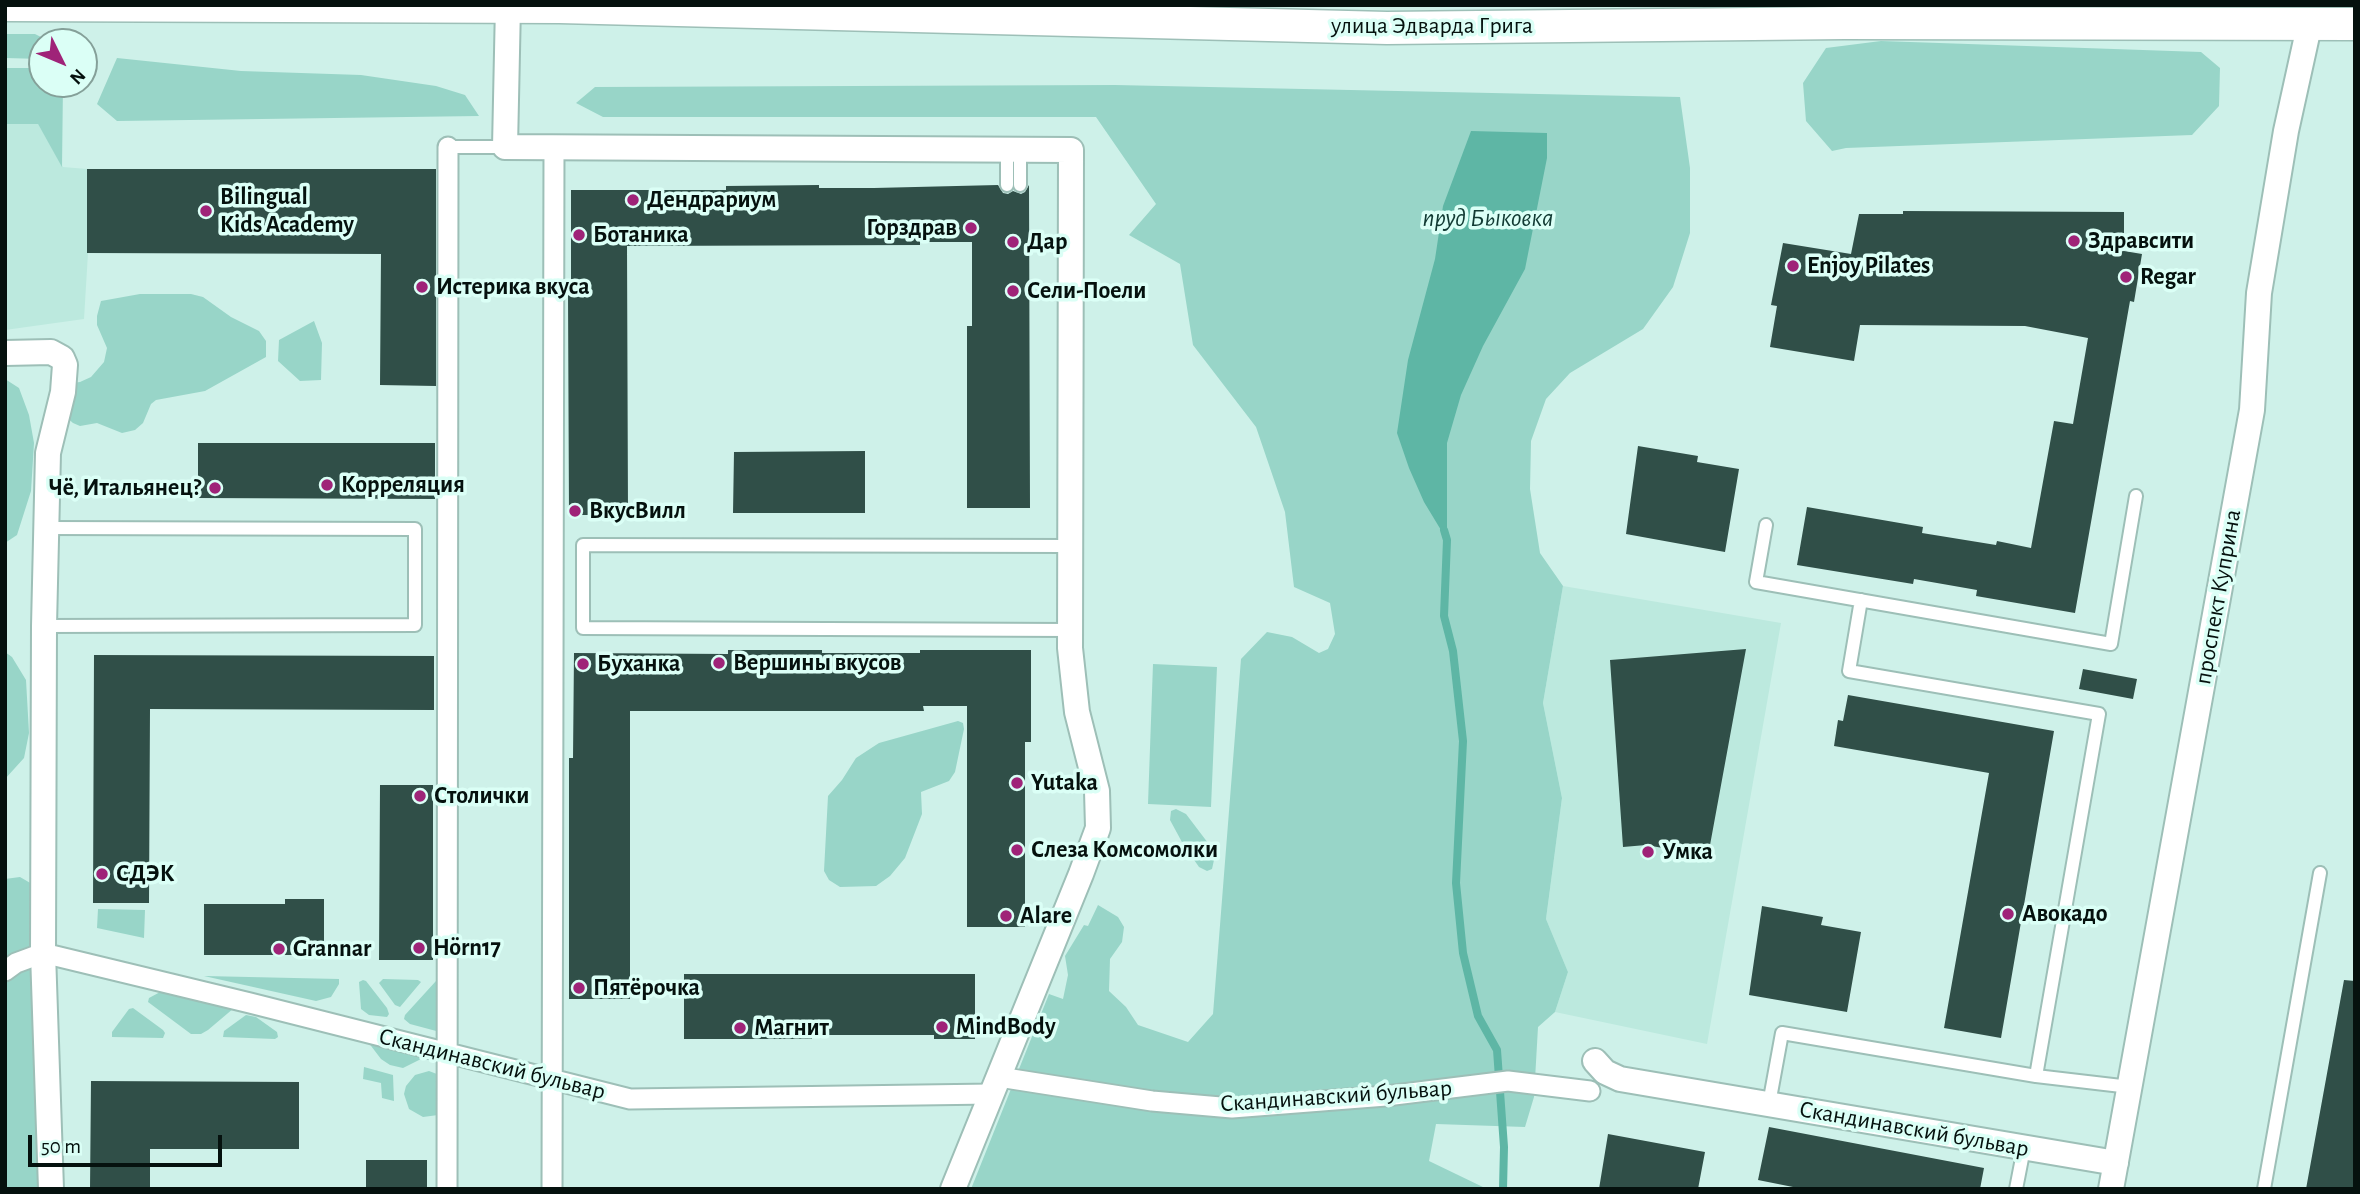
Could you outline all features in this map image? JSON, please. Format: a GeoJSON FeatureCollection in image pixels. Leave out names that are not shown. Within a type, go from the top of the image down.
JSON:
{"type":"FeatureCollection","features":[{"type":"Feature","properties":{"kind":"street","name":"улица Эдварда Грига"},"geometry":{"type":"LineString","coordinates":[[5,5],[914,10],[1387,28],[1844,14],[2312,14],[2355,24]]}},
{"type":"Feature","properties":{"kind":"street"},"geometry":{"type":"LineString","coordinates":[[508,7],[505,147],[1071,150],[1070,630],[1073,687],[1097,791],[1098,828],[953,1189]]}},
{"type":"Feature","properties":{"kind":"street","name":"проспект Куприна"},"geometry":{"type":"LineString","coordinates":[[2111,1189],[2252,410],[2259,293],[2286,131],[2312,14]]}},
{"type":"Feature","properties":{"kind":"street"},"geometry":{"type":"LineString","coordinates":[[447,1189],[448,147]]}},
{"type":"Feature","properties":{"kind":"street"},"geometry":{"type":"LineString","coordinates":[[552,1189],[554,147]]}},
{"type":"Feature","properties":{"kind":"street"},"geometry":{"type":"LineString","coordinates":[[5,353],[51,352],[62,358],[65,365],[63,392],[48,453],[44,626],[43,953],[51,1189]]}},
{"type":"Feature","properties":{"kind":"street"},"geometry":{"type":"LineString","coordinates":[[5,971],[16,962],[43,953]]}},
{"type":"Feature","properties":{"kind":"street","name":"Скандинавский бульвар"},"geometry":{"type":"LineString","coordinates":[[43,953],[630,1099],[995,1085],[1231,1108],[1386,1096],[1499,1082],[1590,1091]]}},
{"type":"Feature","properties":{"kind":"street","name":"Скандинавский бульвар"},"geometry":{"type":"LineString","coordinates":[[1595,1061],[1605,1072],[1620,1079],[2116,1163]]}},
{"type":"Feature","properties":{"kind":"lane"},"geometry":{"type":"LineString","coordinates":[[448,147],[505,147]]}},
{"type":"Feature","properties":{"kind":"lane"},"geometry":{"type":"LineString","coordinates":[[1014,149],[1014,185]]}},
{"type":"Feature","properties":{"kind":"lane"},"geometry":{"type":"LineString","coordinates":[[1766,525],[1756,582],[2111,644],[2136,496]]}},
{"type":"Feature","properties":{"kind":"lane"},"geometry":{"type":"LineString","coordinates":[[44,626],[415,625],[415,529],[47,528]]}},
{"type":"Feature","properties":{"kind":"lane"},"geometry":{"type":"LineString","coordinates":[[1069,546],[583,545],[583,628],[1070,630]]}},
{"type":"Feature","properties":{"kind":"lane"},"geometry":{"type":"LineString","coordinates":[[1861,600],[1849,671],[2099,714],[2036,1076]]}},
{"type":"Feature","properties":{"kind":"lane"},"geometry":{"type":"LineString","coordinates":[[2264,1189],[2320,873]]}},
{"type":"Feature","properties":{"kind":"lane"},"geometry":{"type":"LineString","coordinates":[[1769,1104],[1782,1033],[2036,1076],[2130,1087]]}},
{"type":"Feature","properties":{"kind":"lane"},"geometry":{"type":"LineString","coordinates":[[2016,1189],[2024,1148]]}},
{"type":"Feature","properties":{"kind":"shaded area"},"geometry":{"type":"Polygon","coordinates":[[[5,34],[28,34],[28,59],[5,58],[5,34]]]}},
{"type":"Feature","properties":{"kind":"shaded area"},"geometry":{"type":"Polygon","coordinates":[[[1881,41],[2201,52],[2220,68],[2219,106],[2192,135],[1846,148],[1832,151],[1806,121],[1803,83],[1826,48],[1881,41]]]}},
{"type":"Feature","properties":{"kind":"shaded area"},"geometry":{"type":"Polygon","coordinates":[[[117,58],[241,71],[361,75],[436,86],[465,95],[479,116],[117,121],[97,104],[117,58]]]}},
{"type":"Feature","properties":{"kind":"shaded area"},"geometry":{"type":"Polygon","coordinates":[[[5,68],[28,68],[28,98],[63,98],[62,167],[38,124],[5,124],[5,68]]]}},
{"type":"Feature","properties":{"kind":"shaded area"},"geometry":{"type":"Polygon","coordinates":[[[1115,85],[1680,97],[1690,168],[1690,233],[1673,287],[1643,329],[1570,373],[1546,399],[1531,441],[1530,489],[1540,553],[1563,586],[1543,703],[1562,798],[1546,919],[1568,972],[1555,1012],[1538,1027],[1534,1097],[1525,1127],[1436,1124],[1429,1161],[1485,1188],[1493,1189],[971,1189],[1049,994],[1063,999],[1068,975],[1065,956],[1084,925],[1088,926],[1098,905],[1118,917],[1124,927],[1122,942],[1110,959],[1109,991],[1126,1007],[1138,1025],[1188,1042],[1213,1014],[1241,659],[1267,632],[1292,637],[1319,653],[1328,649],[1335,634],[1330,603],[1294,587],[1285,512],[1256,427],[1193,345],[1180,264],[1129,235],[1156,204],[1096,117],[603,117],[576,103],[595,87],[1115,85]]]}},
{"type":"Feature","properties":{"kind":"shaded area","name":"Bilingual Kids Academy"},"geometry":{"type":"Polygon","coordinates":[[[5,124],[38,124],[63,167],[407,169],[88,253],[84,319],[5,330],[5,124]]]}},
{"type":"Feature","properties":{"kind":"shaded area"},"geometry":{"type":"Polygon","coordinates":[[[140,294],[191,294],[203,297],[231,317],[259,331],[266,341],[266,357],[205,391],[156,400],[151,404],[143,423],[135,430],[122,433],[97,423],[80,426],[73,423],[65,416],[64,384],[91,377],[104,362],[107,348],[97,325],[101,301],[140,294]]]}},
{"type":"Feature","properties":{"kind":"shaded area"},"geometry":{"type":"Polygon","coordinates":[[[314,321],[322,343],[321,380],[300,381],[278,361],[279,340],[314,321]]]}},
{"type":"Feature","properties":{"kind":"shaded area"},"geometry":{"type":"Polygon","coordinates":[[[5,379],[19,388],[29,415],[34,443],[31,491],[17,535],[5,543],[5,379]]]}},
{"type":"Feature","properties":{"kind":"shaded area","name":"Умка"},"geometry":{"type":"Polygon","coordinates":[[[1563,586],[1781,623],[1707,1044],[1555,1012],[1568,972],[1546,919],[1562,798],[1543,703],[1563,586]]]}},
{"type":"Feature","properties":{"kind":"shaded area"},"geometry":{"type":"Polygon","coordinates":[[[5,652],[12,657],[26,680],[29,733],[24,758],[5,779],[5,652]]]}},
{"type":"Feature","properties":{"kind":"shaded area"},"geometry":{"type":"Polygon","coordinates":[[[1153,664],[1217,667],[1211,807],[1148,804],[1153,664]]]}},
{"type":"Feature","properties":{"kind":"shaded area"},"geometry":{"type":"Polygon","coordinates":[[[958,721],[963,723],[964,729],[955,772],[949,781],[921,792],[922,814],[905,858],[890,876],[876,886],[840,887],[829,880],[824,871],[828,796],[856,758],[879,743],[958,721]]]}},
{"type":"Feature","properties":{"kind":"shaded area"},"geometry":{"type":"Polygon","coordinates":[[[1176,809],[1186,814],[1208,843],[1214,860],[1212,869],[1207,871],[1199,867],[1183,844],[1170,820],[1171,811],[1176,809]]]}},
{"type":"Feature","properties":{"kind":"shaded area"},"geometry":{"type":"Polygon","coordinates":[[[20,877],[32,884],[41,1189],[5,1189],[5,879],[20,877]]]}},
{"type":"Feature","properties":{"kind":"shaded area"},"geometry":{"type":"Polygon","coordinates":[[[98,909],[145,910],[144,938],[97,928],[98,909]]]}},
{"type":"Feature","properties":{"kind":"shaded area"},"geometry":{"type":"Polygon","coordinates":[[[204,976],[339,979],[339,984],[331,997],[316,1001],[204,976]]]}},
{"type":"Feature","properties":{"kind":"shaded area"},"geometry":{"type":"Polygon","coordinates":[[[383,979],[421,982],[400,1007],[395,1005],[379,983],[383,979]]]}},
{"type":"Feature","properties":{"kind":"shaded area"},"geometry":{"type":"Polygon","coordinates":[[[363,980],[387,1008],[387,1017],[369,1015],[361,1009],[359,982],[363,980]]]}},
{"type":"Feature","properties":{"kind":"shaded area"},"geometry":{"type":"Polygon","coordinates":[[[436,981],[440,982],[440,1032],[410,1024],[404,1019],[436,981]]]}},
{"type":"Feature","properties":{"kind":"shaded area"},"geometry":{"type":"Polygon","coordinates":[[[162,991],[234,1008],[208,1030],[201,1034],[191,1034],[148,1002],[149,998],[162,991]]]}},
{"type":"Feature","properties":{"kind":"shaded area"},"geometry":{"type":"Polygon","coordinates":[[[133,1008],[163,1030],[163,1038],[112,1037],[112,1032],[129,1009],[133,1008]]]}},
{"type":"Feature","properties":{"kind":"shaded area"},"geometry":{"type":"Polygon","coordinates":[[[246,1015],[256,1017],[277,1032],[278,1037],[223,1037],[224,1031],[246,1015]]]}},
{"type":"Feature","properties":{"kind":"shaded area"},"geometry":{"type":"Polygon","coordinates":[[[365,1038],[423,1054],[421,1059],[403,1068],[390,1065],[381,1059],[365,1038]]]}},
{"type":"Feature","properties":{"kind":"shaded area"},"geometry":{"type":"Polygon","coordinates":[[[364,1067],[393,1075],[394,1101],[382,1098],[381,1083],[363,1079],[364,1067]]]}},
{"type":"Feature","properties":{"kind":"shaded area"},"geometry":{"type":"Polygon","coordinates":[[[429,1071],[442,1076],[438,1115],[423,1117],[409,1109],[404,1094],[406,1086],[415,1075],[429,1071]]]}},
{"type":"Feature","properties":{"kind":"water","name":"пруд Быковка"},"geometry":{"type":"Polygon","coordinates":[[[1471,131],[1547,133],[1547,158],[1525,269],[1483,346],[1461,395],[1447,443],[1447,540],[1424,502],[1397,433],[1408,360],[1435,259],[1443,206],[1471,131]]]}},
{"type":"Feature","properties":{"kind":"building","name":"Bilingual Kids Academy"},"geometry":{"type":"Polygon","coordinates":[[[87,169],[436,169],[436,386],[380,385],[381,254],[87,253],[87,169]]]}},
{"type":"Feature","properties":{"kind":"building"},"geometry":{"type":"Polygon","coordinates":[[[819,185],[819,188],[874,188],[998,185],[1003,193],[1013,191],[1021,194],[1029,185],[1030,508],[967,508],[967,326],[972,326],[972,242],[920,242],[920,245],[627,246],[628,515],[569,515],[568,294],[571,294],[571,190],[726,190],[726,186],[819,185]]]}},
{"type":"Feature","properties":{"kind":"building"},"geometry":{"type":"Polygon","coordinates":[[[1903,211],[2124,212],[2124,251],[2142,254],[2134,302],[2130,301],[2075,613],[1976,596],[1977,590],[1914,579],[1913,584],[1797,565],[1807,507],[1923,527],[1922,533],[1996,545],[1997,541],[2031,548],[2054,421],[2073,424],[2088,338],[2025,326],[1860,325],[1854,361],[1770,347],[1777,306],[1771,305],[1783,243],[1851,254],[1859,214],[1903,214],[1903,211]]]}},
{"type":"Feature","properties":{"kind":"building"},"geometry":{"type":"Polygon","coordinates":[[[198,443],[435,443],[435,499],[198,498],[198,443]]]}},
{"type":"Feature","properties":{"kind":"building"},"geometry":{"type":"Polygon","coordinates":[[[1638,446],[1698,456],[1697,462],[1739,469],[1725,552],[1626,534],[1638,446]]]}},
{"type":"Feature","properties":{"kind":"building"},"geometry":{"type":"Polygon","coordinates":[[[865,451],[865,513],[733,513],[734,452],[865,451]]]}},
{"type":"Feature","properties":{"kind":"building"},"geometry":{"type":"Polygon","coordinates":[[[1746,649],[1708,856],[1646,845],[1623,847],[1610,660],[1746,649]]]}},
{"type":"Feature","properties":{"kind":"building"},"geometry":{"type":"Polygon","coordinates":[[[728,650],[920,653],[920,650],[1031,650],[1031,742],[1025,742],[1025,927],[967,927],[967,706],[923,706],[924,711],[630,711],[630,999],[569,999],[569,758],[573,758],[574,653],[728,654],[728,650]]]}},
{"type":"Feature","properties":{"kind":"building"},"geometry":{"type":"Polygon","coordinates":[[[94,655],[434,656],[434,710],[150,709],[149,903],[93,903],[94,655]]]}},
{"type":"Feature","properties":{"kind":"building"},"geometry":{"type":"Polygon","coordinates":[[[2083,669],[2137,679],[2133,699],[2079,689],[2083,669]]]}},
{"type":"Feature","properties":{"kind":"building"},"geometry":{"type":"Polygon","coordinates":[[[1848,695],[2054,731],[2001,1038],[1944,1028],[1989,773],[1834,746],[1838,720],[1843,721],[1848,695]]]}},
{"type":"Feature","properties":{"kind":"building"},"geometry":{"type":"Polygon","coordinates":[[[380,785],[433,785],[433,960],[379,960],[380,785]]]}},
{"type":"Feature","properties":{"kind":"building"},"geometry":{"type":"Polygon","coordinates":[[[285,899],[324,899],[324,955],[204,955],[204,904],[285,904],[285,899]]]}},
{"type":"Feature","properties":{"kind":"building"},"geometry":{"type":"Polygon","coordinates":[[[1762,906],[1823,917],[1821,925],[1861,932],[1847,1012],[1749,995],[1762,906]]]}},
{"type":"Feature","properties":{"kind":"building"},"geometry":{"type":"Polygon","coordinates":[[[684,974],[975,974],[975,1039],[934,1039],[934,1035],[812,1035],[812,1039],[684,1039],[684,974]]]}},
{"type":"Feature","properties":{"kind":"building"},"geometry":{"type":"Polygon","coordinates":[[[2344,980],[2355,981],[2355,1189],[2306,1189],[2344,980]]]}},
{"type":"Feature","properties":{"kind":"building"},"geometry":{"type":"Polygon","coordinates":[[[91,1081],[299,1082],[299,1149],[150,1149],[150,1189],[90,1189],[91,1081]]]}},
{"type":"Feature","properties":{"kind":"building"},"geometry":{"type":"Polygon","coordinates":[[[1769,1127],[1984,1168],[1980,1189],[1803,1189],[1758,1180],[1769,1127]]]}},
{"type":"Feature","properties":{"kind":"building"},"geometry":{"type":"Polygon","coordinates":[[[1608,1134],[1705,1152],[1698,1189],[1599,1189],[1608,1134]]]}},
{"type":"Feature","properties":{"kind":"building"},"geometry":{"type":"Polygon","coordinates":[[[366,1160],[427,1160],[427,1189],[366,1189],[366,1160]]]}},
{"type":"Feature","properties":{"kind":"waterway"},"geometry":{"type":"LineString","coordinates":[[1444,530],[1447,540],[1444,616],[1453,651],[1463,741],[1456,883],[1463,953],[1478,1016],[1497,1050],[1504,1147],[1503,1189]]}},
{"type":"Feature","properties":{"kind":"place","name":"Дендрариум"},"geometry":{"type":"Point","coordinates":[633,200]}},
{"type":"Feature","properties":{"kind":"place","name":"Bilingual Kids Academy"},"geometry":{"type":"Point","coordinates":[206,211]}},
{"type":"Feature","properties":{"kind":"place","name":"Горздрав"},"geometry":{"type":"Point","coordinates":[971,228]}},
{"type":"Feature","properties":{"kind":"place","name":"Ботаника"},"geometry":{"type":"Point","coordinates":[579,235]}},
{"type":"Feature","properties":{"kind":"place","name":"Здравсити"},"geometry":{"type":"Point","coordinates":[2074,241]}},
{"type":"Feature","properties":{"kind":"place","name":"Дар"},"geometry":{"type":"Point","coordinates":[1013,242]}},
{"type":"Feature","properties":{"kind":"place","name":"Enjoy Pilates"},"geometry":{"type":"Point","coordinates":[1793,266]}},
{"type":"Feature","properties":{"kind":"place","name":"Regar"},"geometry":{"type":"Point","coordinates":[2126,277]}},
{"type":"Feature","properties":{"kind":"place","name":"Истерика вкуса"},"geometry":{"type":"Point","coordinates":[422,287]}},
{"type":"Feature","properties":{"kind":"place","name":"Сели-Поели"},"geometry":{"type":"Point","coordinates":[1013,291]}},
{"type":"Feature","properties":{"kind":"place","name":"Корреляция"},"geometry":{"type":"Point","coordinates":[327,485]}},
{"type":"Feature","properties":{"kind":"place","name":"Чё, Итальянец?"},"geometry":{"type":"Point","coordinates":[215,488]}},
{"type":"Feature","properties":{"kind":"place","name":"ВкусВилл"},"geometry":{"type":"Point","coordinates":[575,511]}},
{"type":"Feature","properties":{"kind":"place","name":"Вершины вкусов"},"geometry":{"type":"Point","coordinates":[719,663]}},
{"type":"Feature","properties":{"kind":"place","name":"Буханка"},"geometry":{"type":"Point","coordinates":[583,664]}},
{"type":"Feature","properties":{"kind":"place","name":"Yutaka"},"geometry":{"type":"Point","coordinates":[1017,783]}},
{"type":"Feature","properties":{"kind":"place","name":"Столички"},"geometry":{"type":"Point","coordinates":[420,796]}},
{"type":"Feature","properties":{"kind":"place","name":"Слеза Комсомолки"},"geometry":{"type":"Point","coordinates":[1017,850]}},
{"type":"Feature","properties":{"kind":"place","name":"Умка"},"geometry":{"type":"Point","coordinates":[1648,852]}},
{"type":"Feature","properties":{"kind":"place","name":"СДЭК"},"geometry":{"type":"Point","coordinates":[102,874]}},
{"type":"Feature","properties":{"kind":"place","name":"Авокадо"},"geometry":{"type":"Point","coordinates":[2008,914]}},
{"type":"Feature","properties":{"kind":"place","name":"Alare"},"geometry":{"type":"Point","coordinates":[1006,916]}},
{"type":"Feature","properties":{"kind":"place","name":"Hörn17"},"geometry":{"type":"Point","coordinates":[419,948]}},
{"type":"Feature","properties":{"kind":"place","name":"Grannar"},"geometry":{"type":"Point","coordinates":[279,949]}},
{"type":"Feature","properties":{"kind":"place","name":"Пятёрочка"},"geometry":{"type":"Point","coordinates":[579,988]}},
{"type":"Feature","properties":{"kind":"place","name":"MindBody"},"geometry":{"type":"Point","coordinates":[942,1027]}},
{"type":"Feature","properties":{"kind":"place","name":"Магнит"},"geometry":{"type":"Point","coordinates":[740,1028]}}]}
